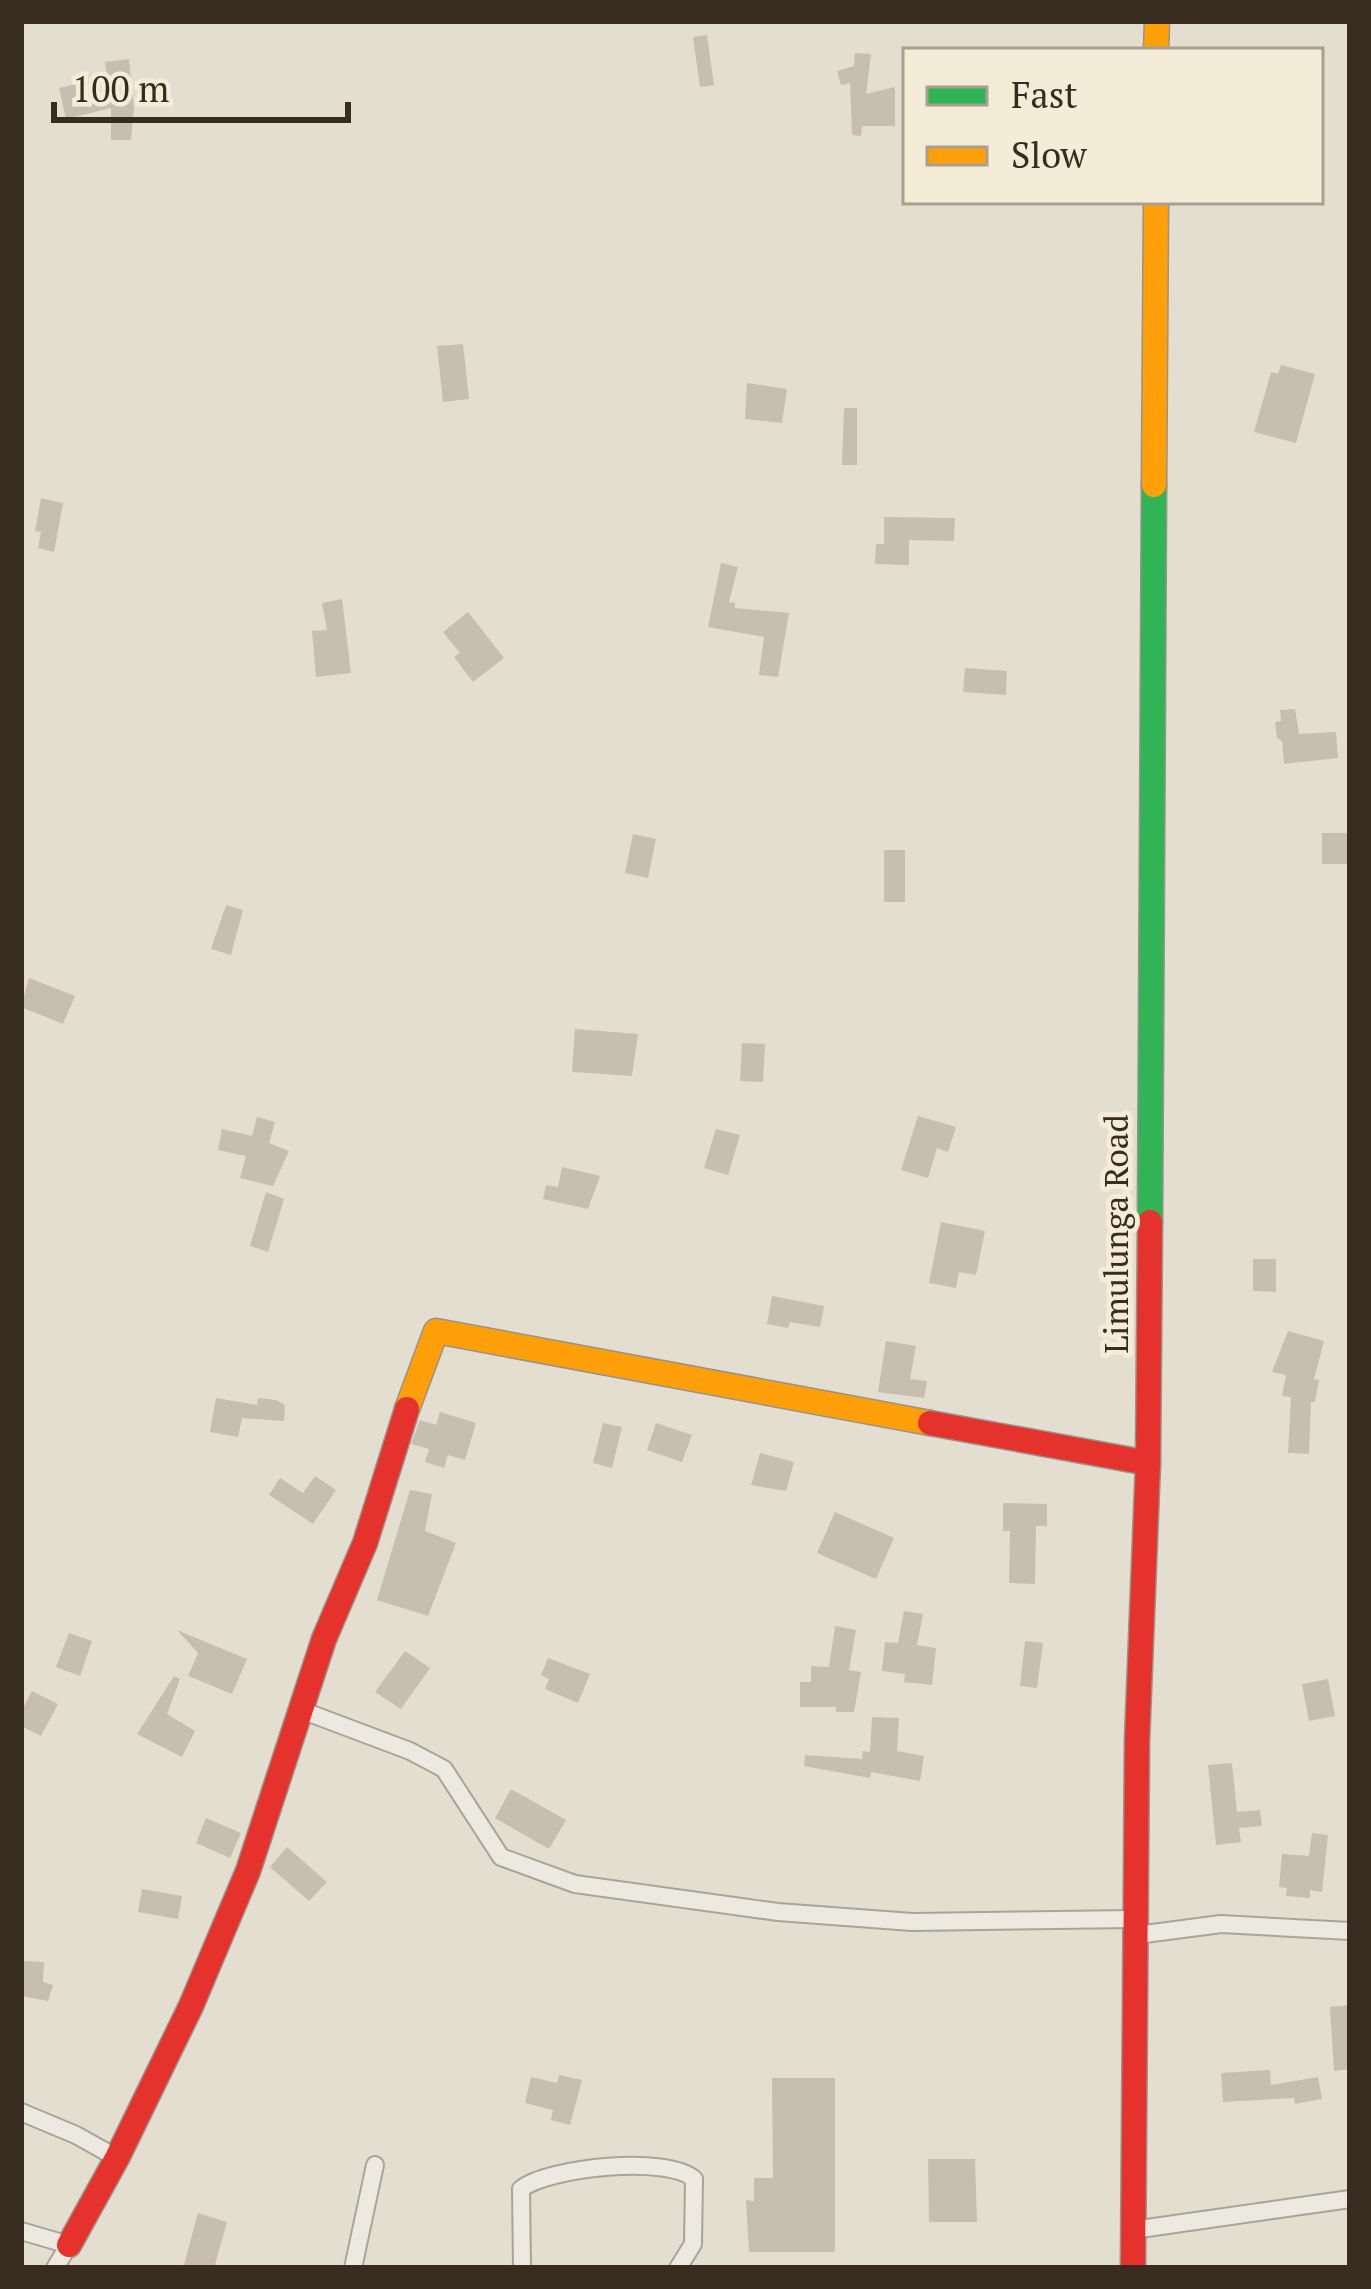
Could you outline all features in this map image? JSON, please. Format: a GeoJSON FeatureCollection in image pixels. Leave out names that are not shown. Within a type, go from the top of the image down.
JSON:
{"type":"FeatureCollection","features":[{"type":"Feature","properties":{"kind":"main road","name":"Limulunga Road"},"geometry":{"type":"LineString","coordinates":[[1132,2268],[1135,1927],[1148,1462],[1156,204]]}},
{"type":"Feature","properties":{"kind":"main road"},"geometry":{"type":"LineString","coordinates":[[69,2245],[191,2006],[248,1871],[324,1639],[365,1543],[390,1453],[436,1331],[1148,1462]]}},
{"type":"Feature","properties":{"kind":"street"},"geometry":{"type":"LineString","coordinates":[[301,1710],[410,1751],[444,1769],[501,1858],[575,1884],[778,1912],[912,1922],[1221,1924],[1350,1930]]}},
{"type":"Feature","properties":{"kind":"street"},"geometry":{"type":"LineString","coordinates":[[21,2112],[76,2134],[117,2158]]}},
{"type":"Feature","properties":{"kind":"street"},"geometry":{"type":"LineString","coordinates":[[353,2268],[375,2165]]}},
{"type":"Feature","properties":{"kind":"street"},"geometry":{"type":"LineString","coordinates":[[522,2268],[521,2189],[536,2180],[612,2167],[669,2168],[685,2171],[694,2180],[693,2244],[678,2268]]}},
{"type":"Feature","properties":{"kind":"street"},"geometry":{"type":"LineString","coordinates":[[1133,2230],[1350,2199]]}},
{"type":"Feature","properties":{"kind":"street"},"geometry":{"type":"LineString","coordinates":[[21,2231],[69,2245],[55,2268]]}},
{"type":"Feature","properties":{"kind":"building"},"geometry":{"type":"Polygon","coordinates":[[[707,35],[714,85],[700,87],[693,37],[707,35]]]}},
{"type":"Feature","properties":{"kind":"building"},"geometry":{"type":"Polygon","coordinates":[[[855,53],[871,54],[866,94],[895,87],[895,126],[862,126],[861,136],[852,135],[850,83],[841,85],[837,71],[854,66],[855,53]]]}},
{"type":"Feature","properties":{"kind":"building"},"geometry":{"type":"Polygon","coordinates":[[[129,59],[134,108],[131,140],[111,140],[111,108],[66,119],[59,88],[107,76],[105,62],[129,59]]]}},
{"type":"Feature","properties":{"kind":"building"},"geometry":{"type":"Polygon","coordinates":[[[463,344],[469,399],[443,402],[437,346],[463,344]]]}},
{"type":"Feature","properties":{"kind":"building"},"geometry":{"type":"Polygon","coordinates":[[[1281,365],[1315,374],[1296,443],[1254,432],[1271,372],[1278,374],[1281,365]]]}},
{"type":"Feature","properties":{"kind":"building"},"geometry":{"type":"Polygon","coordinates":[[[747,383],[787,389],[782,423],[745,419],[747,383]]]}},
{"type":"Feature","properties":{"kind":"building"},"geometry":{"type":"Polygon","coordinates":[[[844,408],[857,408],[857,465],[842,465],[844,408]]]}},
{"type":"Feature","properties":{"kind":"building"},"geometry":{"type":"Polygon","coordinates":[[[41,498],[63,503],[54,552],[38,548],[41,532],[35,531],[41,498]]]}},
{"type":"Feature","properties":{"kind":"building"},"geometry":{"type":"Polygon","coordinates":[[[884,517],[955,518],[954,541],[909,540],[909,565],[875,564],[876,544],[884,544],[884,517]]]}},
{"type":"Feature","properties":{"kind":"building"},"geometry":{"type":"Polygon","coordinates":[[[721,563],[738,567],[729,602],[735,608],[789,613],[778,677],[759,675],[764,637],[708,627],[721,563]]]}},
{"type":"Feature","properties":{"kind":"building"},"geometry":{"type":"Polygon","coordinates":[[[342,599],[351,673],[316,677],[312,631],[327,630],[322,603],[342,599]]]}},
{"type":"Feature","properties":{"kind":"building"},"geometry":{"type":"Polygon","coordinates":[[[468,612],[504,658],[473,682],[454,657],[460,653],[443,632],[468,612]]]}},
{"type":"Feature","properties":{"kind":"building"},"geometry":{"type":"Polygon","coordinates":[[[965,668],[1007,671],[1006,695],[963,692],[965,668]]]}},
{"type":"Feature","properties":{"kind":"building"},"geometry":{"type":"Polygon","coordinates":[[[1295,709],[1299,734],[1336,732],[1338,758],[1284,764],[1275,722],[1281,721],[1280,710],[1295,709]]]}},
{"type":"Feature","properties":{"kind":"building"},"geometry":{"type":"Polygon","coordinates":[[[1322,833],[1350,833],[1350,864],[1322,864],[1322,833]]]}},
{"type":"Feature","properties":{"kind":"building"},"geometry":{"type":"Polygon","coordinates":[[[633,834],[656,839],[648,878],[625,873],[633,834]]]}},
{"type":"Feature","properties":{"kind":"building"},"geometry":{"type":"Polygon","coordinates":[[[884,850],[905,850],[905,902],[884,902],[884,850]]]}},
{"type":"Feature","properties":{"kind":"building"},"geometry":{"type":"Polygon","coordinates":[[[226,905],[243,910],[231,955],[211,949],[226,905]]]}},
{"type":"Feature","properties":{"kind":"building"},"geometry":{"type":"Polygon","coordinates":[[[29,978],[75,996],[63,1024],[21,1007],[29,978]]]}},
{"type":"Feature","properties":{"kind":"building"},"geometry":{"type":"Polygon","coordinates":[[[575,1029],[638,1034],[632,1076],[572,1072],[575,1029]]]}},
{"type":"Feature","properties":{"kind":"building"},"geometry":{"type":"Polygon","coordinates":[[[742,1043],[765,1044],[763,1082],[740,1081],[742,1043]]]}},
{"type":"Feature","properties":{"kind":"building"},"geometry":{"type":"Polygon","coordinates":[[[918,1116],[956,1127],[948,1152],[937,1148],[928,1178],[901,1170],[918,1116]]]}},
{"type":"Feature","properties":{"kind":"building"},"geometry":{"type":"Polygon","coordinates":[[[257,1117],[275,1122],[269,1143],[289,1151],[273,1186],[240,1178],[246,1156],[218,1150],[222,1129],[252,1136],[257,1117]]]}},
{"type":"Feature","properties":{"kind":"building"},"geometry":{"type":"Polygon","coordinates":[[[716,1129],[740,1135],[728,1175],[704,1168],[716,1129]]]}},
{"type":"Feature","properties":{"kind":"building"},"geometry":{"type":"Polygon","coordinates":[[[562,1167],[600,1176],[588,1209],[543,1199],[546,1185],[558,1187],[562,1167]]]}},
{"type":"Feature","properties":{"kind":"building"},"geometry":{"type":"Polygon","coordinates":[[[266,1192],[284,1199],[268,1252],[250,1246],[266,1192]]]}},
{"type":"Feature","properties":{"kind":"building"},"geometry":{"type":"Polygon","coordinates":[[[941,1222],[985,1231],[976,1275],[959,1272],[956,1288],[929,1283],[941,1222]]]}},
{"type":"Feature","properties":{"kind":"building"},"geometry":{"type":"Polygon","coordinates":[[[1253,1259],[1276,1259],[1276,1292],[1253,1291],[1253,1259]]]}},
{"type":"Feature","properties":{"kind":"building"},"geometry":{"type":"Polygon","coordinates":[[[772,1296],[824,1306],[820,1327],[767,1324],[772,1296]]]}},
{"type":"Feature","properties":{"kind":"building"},"geometry":{"type":"Polygon","coordinates":[[[1288,1331],[1324,1341],[1314,1379],[1319,1380],[1315,1402],[1311,1402],[1309,1454],[1288,1453],[1291,1397],[1282,1396],[1286,1375],[1272,1372],[1288,1331]]]}},
{"type":"Feature","properties":{"kind":"building"},"geometry":{"type":"Polygon","coordinates":[[[886,1341],[916,1346],[910,1379],[927,1381],[924,1398],[878,1392],[886,1341]]]}},
{"type":"Feature","properties":{"kind":"building"},"geometry":{"type":"Polygon","coordinates":[[[216,1398],[257,1405],[258,1398],[276,1400],[285,1405],[284,1421],[242,1418],[238,1437],[210,1432],[216,1398]]]}},
{"type":"Feature","properties":{"kind":"building"},"geometry":{"type":"Polygon","coordinates":[[[440,1412],[476,1423],[465,1460],[448,1455],[444,1468],[425,1462],[429,1449],[411,1444],[420,1420],[436,1425],[440,1412]]]}},
{"type":"Feature","properties":{"kind":"building"},"geometry":{"type":"Polygon","coordinates":[[[603,1423],[622,1427],[612,1468],[593,1463],[603,1423]]]}},
{"type":"Feature","properties":{"kind":"building"},"geometry":{"type":"Polygon","coordinates":[[[656,1423],[692,1435],[682,1462],[647,1450],[656,1423]]]}},
{"type":"Feature","properties":{"kind":"building"},"geometry":{"type":"Polygon","coordinates":[[[760,1453],[794,1462],[786,1491],[751,1485],[760,1453]]]}},
{"type":"Feature","properties":{"kind":"building"},"geometry":{"type":"Polygon","coordinates":[[[315,1476],[336,1490],[313,1524],[269,1495],[280,1478],[303,1493],[315,1476]]]}},
{"type":"Feature","properties":{"kind":"building"},"geometry":{"type":"Polygon","coordinates":[[[410,1490],[432,1494],[425,1531],[456,1543],[428,1616],[377,1600],[410,1490]]]}},
{"type":"Feature","properties":{"kind":"building"},"geometry":{"type":"Polygon","coordinates":[[[1003,1503],[1047,1504],[1047,1526],[1036,1526],[1035,1584],[1009,1583],[1010,1531],[1003,1531],[1003,1503]]]}},
{"type":"Feature","properties":{"kind":"building"},"geometry":{"type":"Polygon","coordinates":[[[835,1512],[894,1538],[876,1579],[817,1553],[835,1512]]]}},
{"type":"Feature","properties":{"kind":"building"},"geometry":{"type":"Polygon","coordinates":[[[904,1611],[923,1614],[917,1645],[936,1648],[932,1685],[904,1682],[905,1674],[882,1671],[885,1642],[898,1643],[904,1611]]]}},
{"type":"Feature","properties":{"kind":"building"},"geometry":{"type":"Polygon","coordinates":[[[835,1626],[856,1630],[849,1670],[861,1672],[854,1712],[800,1707],[800,1682],[811,1682],[811,1666],[829,1667],[835,1626]]]}},
{"type":"Feature","properties":{"kind":"building"},"geometry":{"type":"Polygon","coordinates":[[[177,1630],[247,1659],[232,1694],[188,1676],[198,1653],[177,1630]]]}},
{"type":"Feature","properties":{"kind":"building"},"geometry":{"type":"Polygon","coordinates":[[[69,1633],[92,1641],[80,1676],[56,1667],[69,1633]]]}},
{"type":"Feature","properties":{"kind":"building"},"geometry":{"type":"Polygon","coordinates":[[[1025,1641],[1043,1643],[1037,1688],[1020,1686],[1025,1641]]]}},
{"type":"Feature","properties":{"kind":"building"},"geometry":{"type":"Polygon","coordinates":[[[405,1651],[430,1668],[401,1709],[375,1692],[405,1651]]]}},
{"type":"Feature","properties":{"kind":"building"},"geometry":{"type":"Polygon","coordinates":[[[548,1658],[590,1674],[578,1703],[545,1689],[549,1679],[541,1675],[548,1658]]]}},
{"type":"Feature","properties":{"kind":"building"},"geometry":{"type":"Polygon","coordinates":[[[174,1676],[180,1679],[167,1714],[195,1731],[182,1757],[137,1734],[174,1676]]]}},
{"type":"Feature","properties":{"kind":"building"},"geometry":{"type":"Polygon","coordinates":[[[1328,1679],[1335,1716],[1309,1721],[1302,1684],[1328,1679]]]}},
{"type":"Feature","properties":{"kind":"building"},"geometry":{"type":"Polygon","coordinates":[[[32,1691],[58,1704],[41,1736],[21,1726],[21,1712],[32,1691]]]}},
{"type":"Feature","properties":{"kind":"building"},"geometry":{"type":"Polygon","coordinates":[[[872,1717],[899,1718],[897,1751],[924,1756],[920,1781],[804,1766],[805,1755],[862,1759],[863,1751],[870,1752],[872,1717]]]}},
{"type":"Feature","properties":{"kind":"building"},"geometry":{"type":"Polygon","coordinates":[[[1232,1763],[1237,1812],[1260,1810],[1262,1826],[1239,1828],[1241,1842],[1216,1845],[1208,1765],[1232,1763]]]}},
{"type":"Feature","properties":{"kind":"building"},"geometry":{"type":"Polygon","coordinates":[[[511,1789],[566,1820],[549,1849],[495,1818],[511,1789]]]}},
{"type":"Feature","properties":{"kind":"building"},"geometry":{"type":"Polygon","coordinates":[[[206,1818],[241,1833],[230,1858],[196,1843],[206,1818]]]}},
{"type":"Feature","properties":{"kind":"building"},"geometry":{"type":"Polygon","coordinates":[[[1312,1833],[1328,1835],[1322,1892],[1310,1890],[1310,1898],[1286,1896],[1287,1888],[1279,1887],[1282,1854],[1309,1856],[1312,1833]]]}},
{"type":"Feature","properties":{"kind":"building"},"geometry":{"type":"Polygon","coordinates":[[[287,1847],[327,1882],[309,1901],[270,1867],[287,1847]]]}},
{"type":"Feature","properties":{"kind":"building"},"geometry":{"type":"Polygon","coordinates":[[[142,1889],[182,1896],[178,1919],[138,1912],[142,1889]]]}},
{"type":"Feature","properties":{"kind":"building"},"geometry":{"type":"Polygon","coordinates":[[[23,1961],[44,1962],[43,1982],[53,1985],[48,2001],[21,1996],[23,1961]]]}},
{"type":"Feature","properties":{"kind":"building"},"geometry":{"type":"Polygon","coordinates":[[[1350,2005],[1350,2069],[1334,2071],[1330,2007],[1350,2005]]]}},
{"type":"Feature","properties":{"kind":"building"},"geometry":{"type":"Polygon","coordinates":[[[1270,2070],[1271,2085],[1318,2077],[1322,2099],[1295,2104],[1294,2098],[1223,2102],[1221,2073],[1270,2070]]]}},
{"type":"Feature","properties":{"kind":"building"},"geometry":{"type":"Polygon","coordinates":[[[559,2075],[582,2080],[570,2125],[551,2120],[553,2110],[525,2103],[531,2077],[557,2083],[559,2075]]]}},
{"type":"Feature","properties":{"kind":"building"},"geometry":{"type":"Polygon","coordinates":[[[772,2078],[835,2078],[835,2252],[749,2252],[746,2200],[754,2201],[754,2178],[773,2178],[772,2078]]]}},
{"type":"Feature","properties":{"kind":"building"},"geometry":{"type":"Polygon","coordinates":[[[928,2159],[975,2159],[977,2222],[929,2222],[928,2159]]]}},
{"type":"Feature","properties":{"kind":"building"},"geometry":{"type":"Polygon","coordinates":[[[198,2213],[227,2222],[214,2268],[183,2268],[198,2213]]]}},
{"type":"Feature","properties":{"kind":"traffic: fast"},"geometry":{"type":"LineString","coordinates":[[1150,1222],[1154,485]]}},
{"type":"Feature","properties":{"kind":"traffic: slow"},"geometry":{"type":"LineString","coordinates":[[1156,48],[1157,21]]}},
{"type":"Feature","properties":{"kind":"traffic: slow"},"geometry":{"type":"LineString","coordinates":[[1154,485],[1156,204]]}},
{"type":"Feature","properties":{"kind":"traffic: slow"},"geometry":{"type":"LineString","coordinates":[[407,1409],[436,1331],[930,1423]]}},
{"type":"Feature","properties":{"kind":"traffic: jam"},"geometry":{"type":"LineString","coordinates":[[1133,2268],[1137,1741],[1148,1463],[1150,1222]]}},
{"type":"Feature","properties":{"kind":"traffic: jam"},"geometry":{"type":"LineString","coordinates":[[69,2245],[191,2006],[248,1871],[324,1639],[365,1543],[407,1409]]}},
{"type":"Feature","properties":{"kind":"traffic: jam"},"geometry":{"type":"LineString","coordinates":[[930,1423],[1148,1463]]}}]}
